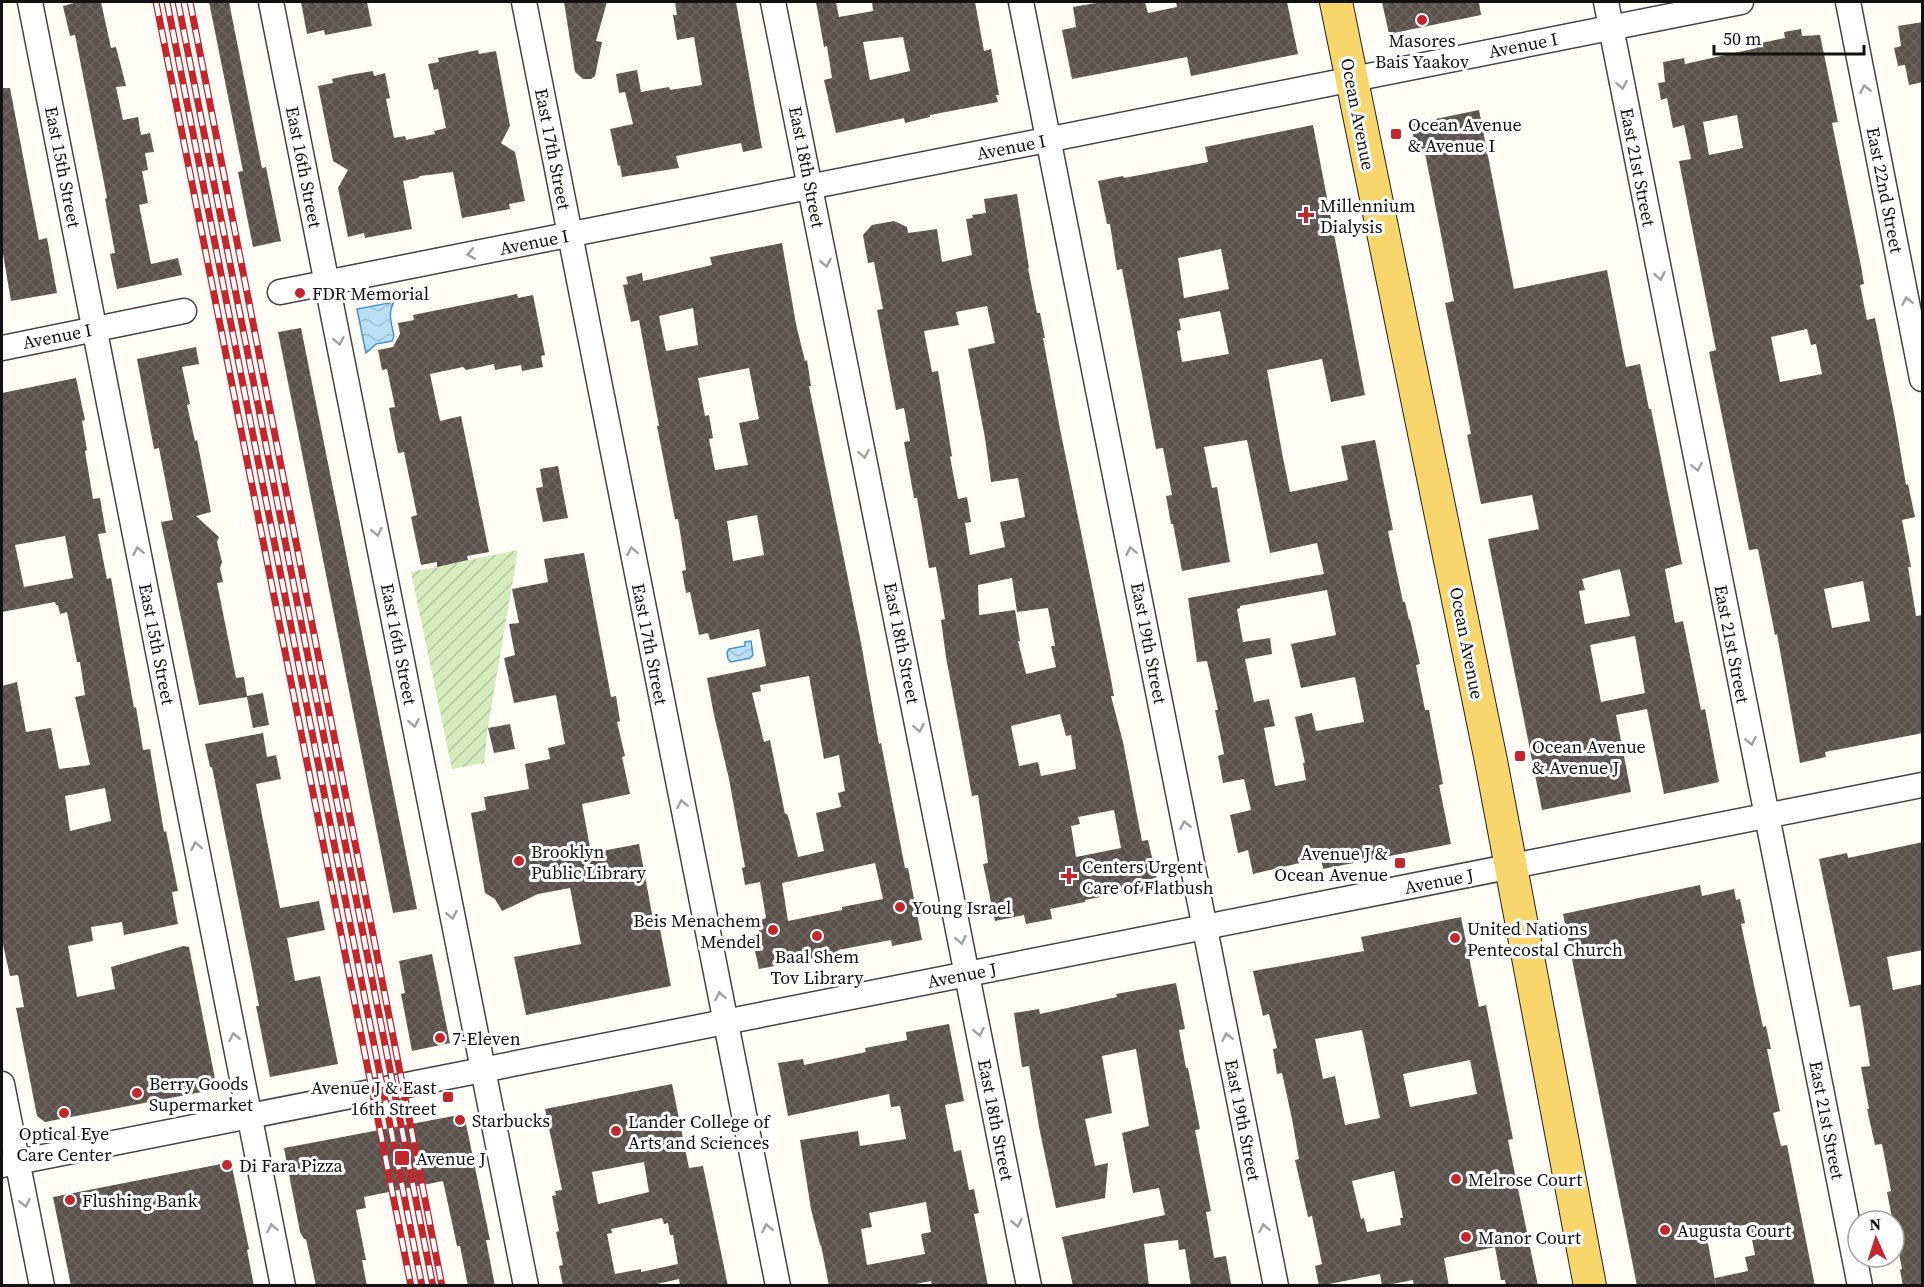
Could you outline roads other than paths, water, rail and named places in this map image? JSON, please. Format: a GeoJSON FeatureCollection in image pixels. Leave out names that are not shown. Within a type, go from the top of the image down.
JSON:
{"type":"FeatureCollection","features":[{"type":"Feature","properties":{"kind":"main road","name":"Ocean Avenue"},"geometry":{"type":"LineString","coordinates":[[1336,2],[1424,426],[1511,866],[1590,1286]]}},
{"type":"Feature","properties":{"kind":"street","name":"East 15th Street"},"geometry":{"type":"LineString","coordinates":[[30,2],[283,1286]]}},
{"type":"Feature","properties":{"kind":"street","name":"East 16th Street"},"geometry":{"type":"LineString","coordinates":[[271,2],[526,1286]]}},
{"type":"Feature","properties":{"kind":"street","name":"East 17th Street"},"geometry":{"type":"LineString","coordinates":[[524,2],[778,1286]]}},
{"type":"Feature","properties":{"kind":"street","name":"East 18th Street"},"geometry":{"type":"LineString","coordinates":[[774,2],[1029,1286]]}},
{"type":"Feature","properties":{"kind":"street","name":"East 19th Street"},"geometry":{"type":"LineString","coordinates":[[1021,2],[1276,1286]]}},
{"type":"Feature","properties":{"kind":"street","name":"East 21st Street"},"geometry":{"type":"LineString","coordinates":[[1606,2],[1860,1286]]}},
{"type":"Feature","properties":{"kind":"street","name":"Avenue I"},"geometry":{"type":"LineString","coordinates":[[280,292],[1741,2]]}},
{"type":"Feature","properties":{"kind":"street","name":"East 22nd Street"},"geometry":{"type":"LineString","coordinates":[[1848,2],[1923,379]]}},
{"type":"Feature","properties":{"kind":"street","name":"Avenue I"},"geometry":{"type":"LineString","coordinates":[[2,348],[184,311]]}},
{"type":"Feature","properties":{"kind":"street","name":"Avenue J"},"geometry":{"type":"LineString","coordinates":[[9,1164],[1923,785]]}},
{"type":"Feature","properties":{"kind":"street"},"geometry":{"type":"LineString","coordinates":[[2,1084],[9,1164],[42,1286]]}},
{"type":"Feature","properties":{"kind":"water"},"geometry":{"type":"Polygon","coordinates":[[[394,302],[390,315],[394,336],[392,341],[376,344],[366,353],[357,309],[394,302]]]}},
{"type":"Feature","properties":{"kind":"water"},"geometry":{"type":"Polygon","coordinates":[[[751,641],[753,655],[750,658],[731,662],[728,659],[729,649],[745,646],[745,642],[751,641]]]}},
{"type":"Feature","properties":{"kind":"railway"},"geometry":{"type":"LineString","coordinates":[[156,2],[411,1286]]}},
{"type":"Feature","properties":{"kind":"railway"},"geometry":{"type":"LineString","coordinates":[[167,2],[422,1286]]}},
{"type":"Feature","properties":{"kind":"railway"},"geometry":{"type":"LineString","coordinates":[[178,2],[433,1286]]}},
{"type":"Feature","properties":{"kind":"railway"},"geometry":{"type":"LineString","coordinates":[[190,2],[442,1286]]}},
{"type":"Feature","properties":{"kind":"place","name":"Masores Bais Yaakov"},"geometry":{"type":"Point","coordinates":[1422,20]}},
{"type":"Feature","properties":{"kind":"place","name":"Ocean Avenue & Avenue I"},"geometry":{"type":"Point","coordinates":[1396,134]}},
{"type":"Feature","properties":{"kind":"place","name":"Millennium Dialysis"},"geometry":{"type":"Point","coordinates":[1306,215]}},
{"type":"Feature","properties":{"kind":"place","name":"FDR Memorial"},"geometry":{"type":"Point","coordinates":[300,293]}},
{"type":"Feature","properties":{"kind":"place","name":"Ocean Avenue & Avenue J"},"geometry":{"type":"Point","coordinates":[1520,756]}},
{"type":"Feature","properties":{"kind":"place","name":"Brooklyn Public Library"},"geometry":{"type":"Point","coordinates":[519,861]}},
{"type":"Feature","properties":{"kind":"place","name":"Avenue J & Ocean Avenue"},"geometry":{"type":"Point","coordinates":[1400,863]}},
{"type":"Feature","properties":{"kind":"place","name":"Centers Urgent Care of Flatbush"},"geometry":{"type":"Point","coordinates":[1069,876]}},
{"type":"Feature","properties":{"kind":"place","name":"Young Israel"},"geometry":{"type":"Point","coordinates":[900,907]}},
{"type":"Feature","properties":{"kind":"place","name":"Beis Menachem Mendel"},"geometry":{"type":"Point","coordinates":[773,930]}},
{"type":"Feature","properties":{"kind":"place","name":"Baal Shem Tov Library"},"geometry":{"type":"Point","coordinates":[817,936]}},
{"type":"Feature","properties":{"kind":"place","name":"United Nations Pentecostal Church"},"geometry":{"type":"Point","coordinates":[1455,938]}},
{"type":"Feature","properties":{"kind":"place","name":"7-Eleven"},"geometry":{"type":"Point","coordinates":[440,1038]}},
{"type":"Feature","properties":{"kind":"place","name":"Berry Goods Supermarket"},"geometry":{"type":"Point","coordinates":[137,1093]}},
{"type":"Feature","properties":{"kind":"place","name":"Avenue J & East 16th Street"},"geometry":{"type":"Point","coordinates":[448,1097]}},
{"type":"Feature","properties":{"kind":"place","name":"Optical Eye Care Center"},"geometry":{"type":"Point","coordinates":[64,1113]}},
{"type":"Feature","properties":{"kind":"place","name":"Starbucks"},"geometry":{"type":"Point","coordinates":[460,1120]}},
{"type":"Feature","properties":{"kind":"place","name":"Lander College of Arts and Sciences"},"geometry":{"type":"Point","coordinates":[616,1131]}},
{"type":"Feature","properties":{"kind":"place","name":"Avenue J"},"geometry":{"type":"Point","coordinates":[402,1158]}},
{"type":"Feature","properties":{"kind":"place","name":"Di Fara Pizza"},"geometry":{"type":"Point","coordinates":[227,1165]}},
{"type":"Feature","properties":{"kind":"place","name":"Melrose Court"},"geometry":{"type":"Point","coordinates":[1456,1179]}},
{"type":"Feature","properties":{"kind":"place","name":"Flushing Bank"},"geometry":{"type":"Point","coordinates":[70,1200]}},
{"type":"Feature","properties":{"kind":"place","name":"Augusta Court"},"geometry":{"type":"Point","coordinates":[1665,1230]}},
{"type":"Feature","properties":{"kind":"place","name":"Manor Court"},"geometry":{"type":"Point","coordinates":[1466,1237]}}]}
